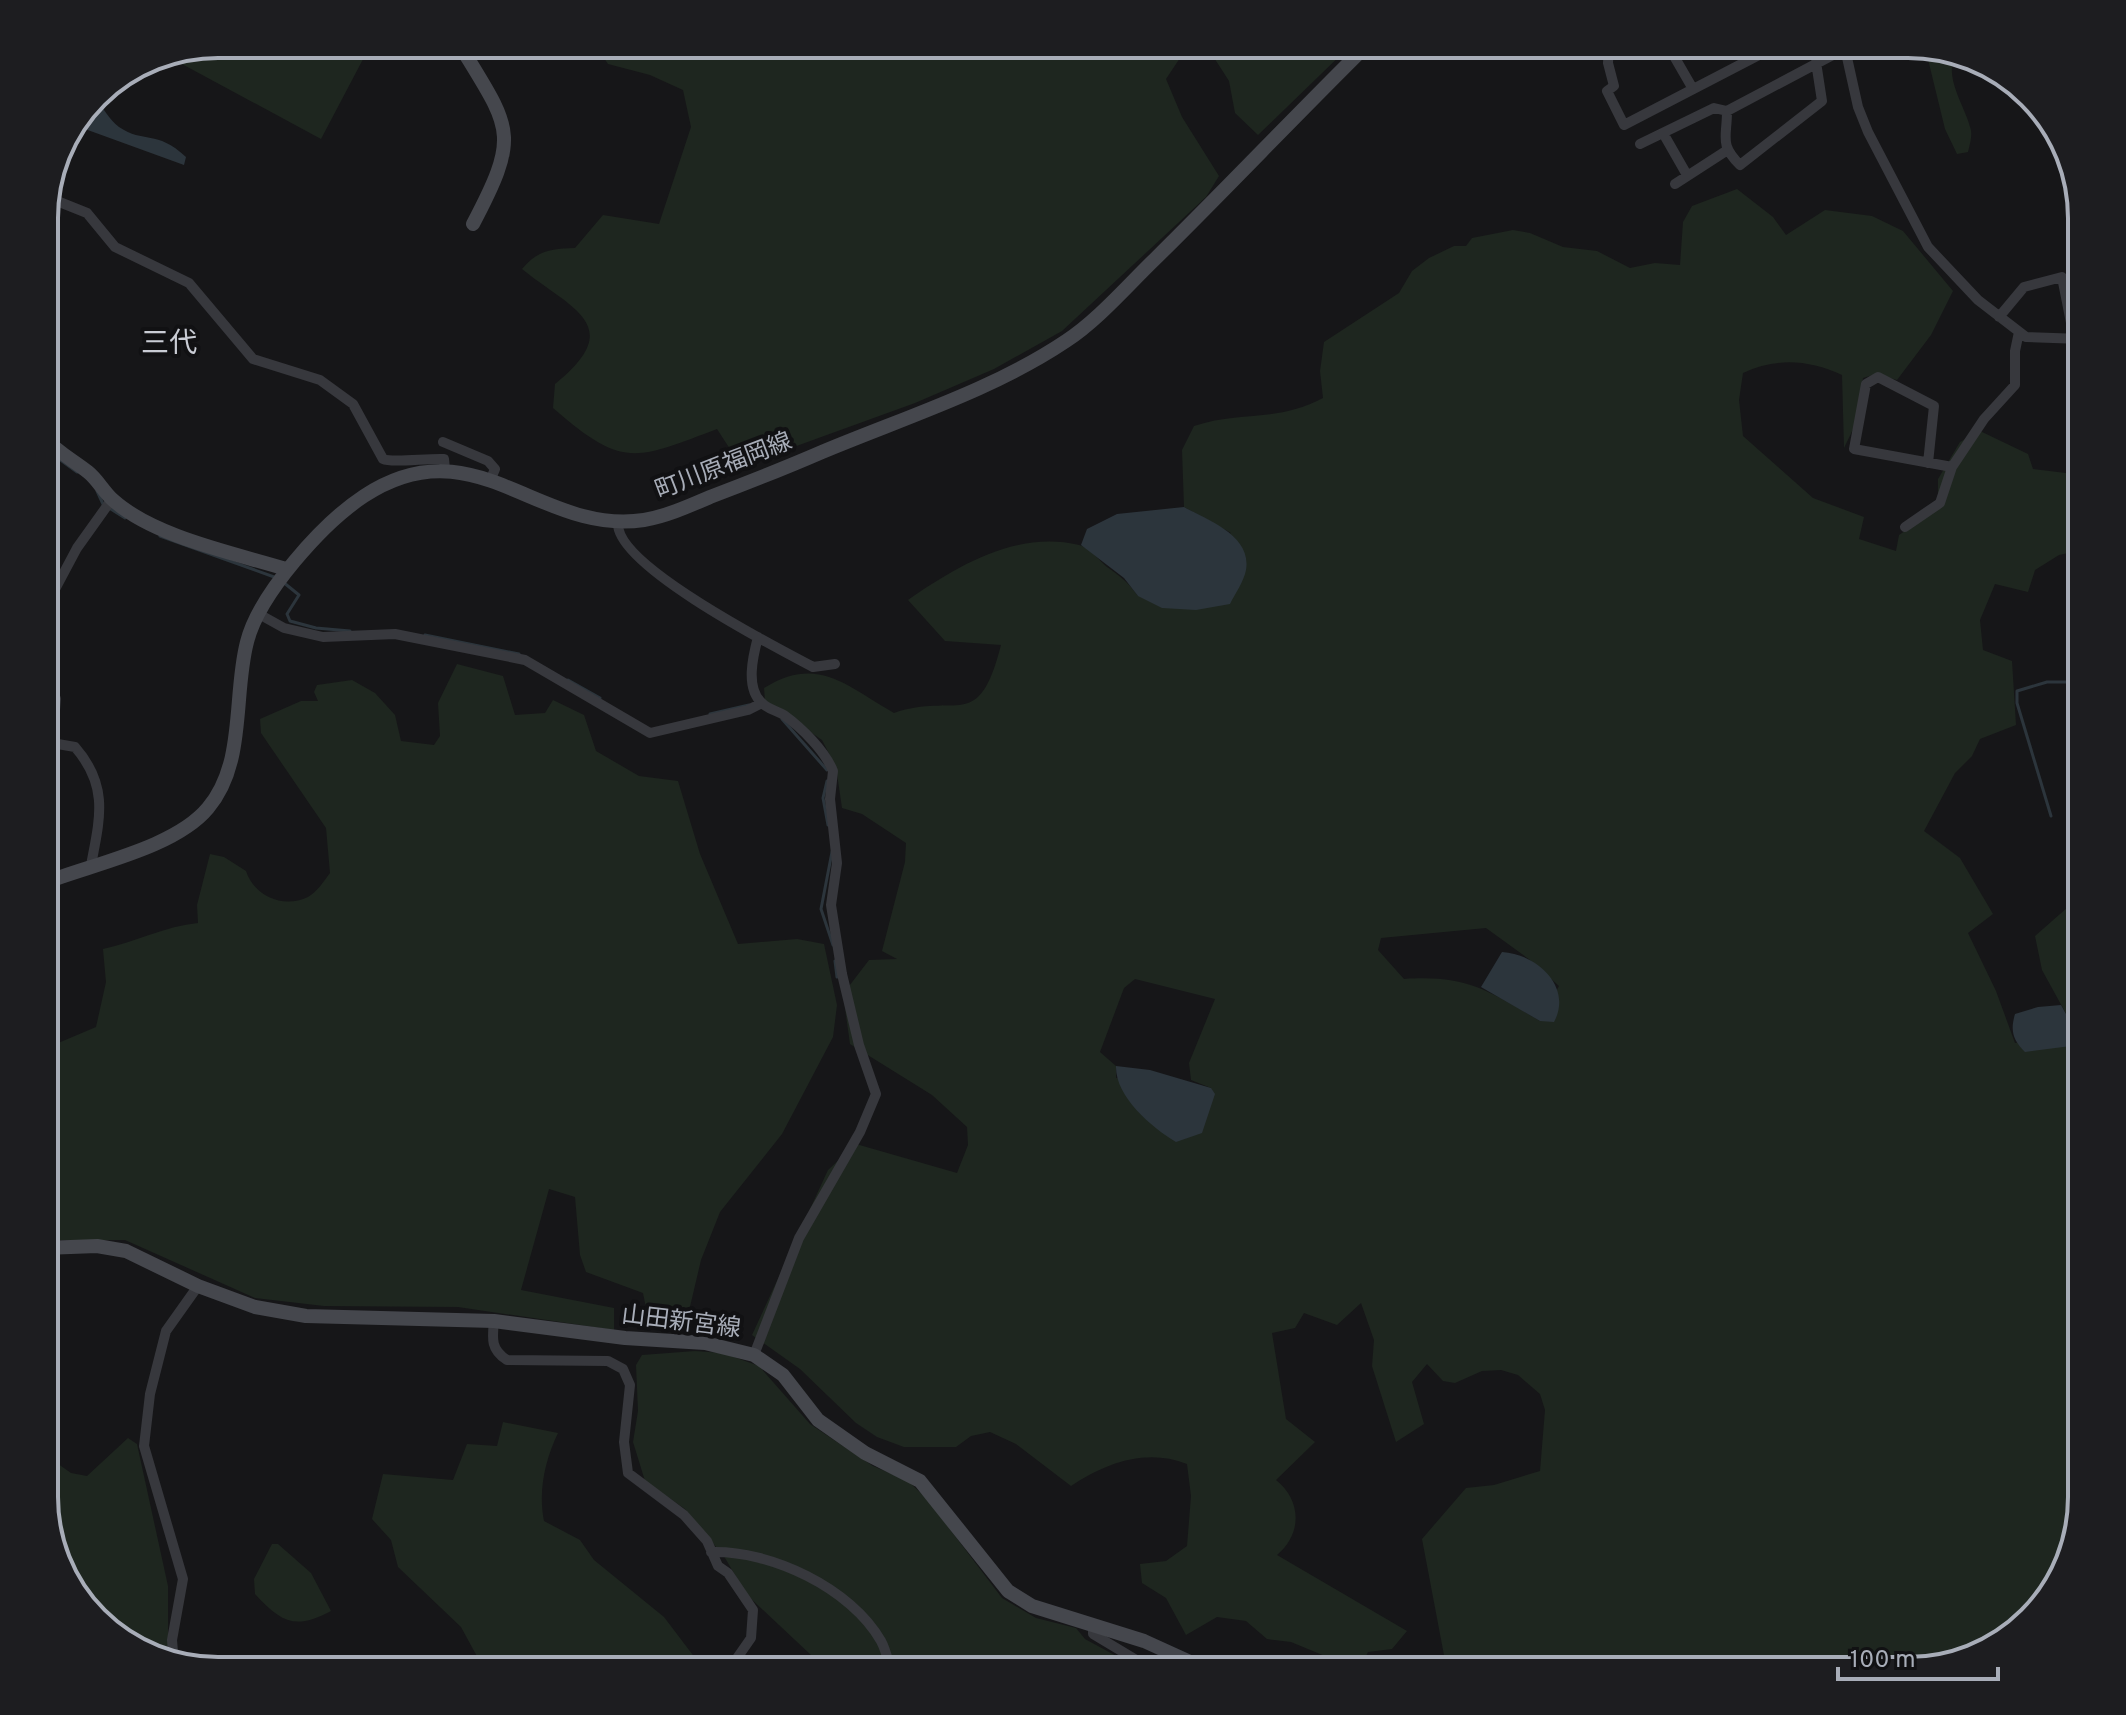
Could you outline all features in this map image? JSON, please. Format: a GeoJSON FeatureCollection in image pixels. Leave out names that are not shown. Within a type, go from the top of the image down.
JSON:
{"type":"FeatureCollection","features":[{"type":"Feature","properties":{"kind":"main road"},"geometry":{"type":"LineString","coordinates":[[468,58],[495,103],[505,132],[502,165],[473,224]]}},
{"type":"Feature","properties":{"kind":"main road","name":"町川原福岡線"},"geometry":{"type":"LineString","coordinates":[[58,878],[161,841],[189,826],[208,808],[222,787],[230,761],[246,644],[257,613],[286,569],[359,499],[391,482],[444,464],[570,510],[618,522],[667,514],[771,474],[998,378],[1069,339],[1219,196],[1354,58]]}},
{"type":"Feature","properties":{"kind":"main road"},"geometry":{"type":"LineString","coordinates":[[58,452],[98,480],[112,499],[181,536],[286,569]]}},
{"type":"Feature","properties":{"kind":"main road","name":"山田新宮線"},"geometry":{"type":"LineString","coordinates":[[58,1247],[97,1246],[126,1251],[198,1286],[255,1307],[306,1316],[494,1321],[625,1338],[705,1343],[754,1355],[783,1375],[818,1420],[865,1453],[920,1481],[1008,1591],[1032,1606],[1144,1641],[1179,1657]]}},
{"type":"Feature","properties":{"kind":"street"},"geometry":{"type":"LineString","coordinates":[[1608,58],[1614,86],[1607,91],[1624,125],[1753,58]]}},
{"type":"Feature","properties":{"kind":"street"},"geometry":{"type":"LineString","coordinates":[[1675,58],[1693,89]]}},
{"type":"Feature","properties":{"kind":"street"},"geometry":{"type":"LineString","coordinates":[[1640,144],[1714,108],[1727,111],[1823,58]]}},
{"type":"Feature","properties":{"kind":"street"},"geometry":{"type":"LineString","coordinates":[[1847,58],[1868,132],[1928,247],[1999,317],[2026,337],[2068,339]]}},
{"type":"Feature","properties":{"kind":"street"},"geometry":{"type":"LineString","coordinates":[[1727,111],[1726,151],[1740,165],[1822,101],[1816,62]]}},
{"type":"Feature","properties":{"kind":"street"},"geometry":{"type":"LineString","coordinates":[[1663,133],[1687,175]]}},
{"type":"Feature","properties":{"kind":"street"},"geometry":{"type":"LineString","coordinates":[[1675,184],[1726,151]]}},
{"type":"Feature","properties":{"kind":"street"},"geometry":{"type":"LineString","coordinates":[[59,202],[87,213],[115,247],[189,283],[253,359],[320,380],[353,404],[371,442],[388,461],[391,482]]}},
{"type":"Feature","properties":{"kind":"street"},"geometry":{"type":"LineString","coordinates":[[1999,317],[2024,287],[2062,277],[2068,300]]}},
{"type":"Feature","properties":{"kind":"street"},"geometry":{"type":"LineString","coordinates":[[1905,527],[1940,503],[1952,467],[1984,419],[2015,385],[2015,351],[2019,332]]}},
{"type":"Feature","properties":{"kind":"street"},"geometry":{"type":"LineString","coordinates":[[1928,463],[1934,406],[1878,377],[1870,379],[1866,384],[1854,449],[1928,463],[1952,467]]}},
{"type":"Feature","properties":{"kind":"street"},"geometry":{"type":"LineString","coordinates":[[443,442],[488,461],[495,469],[490,481]]}},
{"type":"Feature","properties":{"kind":"street"},"geometry":{"type":"LineString","coordinates":[[388,461],[413,457],[444,464],[464,450]]}},
{"type":"Feature","properties":{"kind":"street"},"geometry":{"type":"LineString","coordinates":[[58,584],[77,548],[112,499]]}},
{"type":"Feature","properties":{"kind":"street"},"geometry":{"type":"LineString","coordinates":[[618,522],[617,530],[625,542],[684,595],[813,667],[835,664]]}},
{"type":"Feature","properties":{"kind":"street"},"geometry":{"type":"LineString","coordinates":[[257,613],[284,628],[323,637],[395,634],[525,660],[650,733],[748,710],[762,703]]}},
{"type":"Feature","properties":{"kind":"street"},"geometry":{"type":"LineString","coordinates":[[754,1355],[799,1238],[860,1132],[876,1094],[859,1045],[842,974],[831,905],[837,853],[830,799],[833,771],[829,760],[785,716],[762,703],[752,674],[758,637]]}},
{"type":"Feature","properties":{"kind":"street"},"geometry":{"type":"LineString","coordinates":[[58,744],[75,747],[95,774],[100,819],[91,865]]}},
{"type":"Feature","properties":{"kind":"street"},"geometry":{"type":"LineString","coordinates":[[173,1650],[183,1579],[144,1446],[150,1394],[166,1331],[198,1286]]}},
{"type":"Feature","properties":{"kind":"street"},"geometry":{"type":"LineString","coordinates":[[494,1321],[492,1342],[497,1354],[507,1360],[608,1361],[623,1369],[630,1385],[624,1442],[628,1473],[684,1515],[707,1541],[711,1552],[753,1610],[751,1638],[738,1657]]}},
{"type":"Feature","properties":{"kind":"street"},"geometry":{"type":"LineString","coordinates":[[711,1552],[772,1560],[809,1578],[868,1623],[883,1643],[887,1657]]}},
{"type":"Feature","properties":{"kind":"street"},"geometry":{"type":"LineString","coordinates":[[1093,1624],[1093,1634],[1131,1657]]}},
{"type":"Feature","properties":{"kind":"shaded area"},"geometry":{"type":"Polygon","coordinates":[[[207,58],[364,58],[321,139],[180,63],[207,58]]]}},
{"type":"Feature","properties":{"kind":"shaded area"},"geometry":{"type":"Polygon","coordinates":[[[604,58],[1180,58],[1166,79],[1182,117],[1219,176],[1206,197],[1062,331],[994,369],[915,403],[741,466],[717,429],[667,447],[630,453],[614,450],[597,441],[553,408],[555,384],[577,364],[588,347],[590,332],[573,307],[522,269],[546,252],[575,248],[603,215],[659,224],[691,127],[683,90],[650,75],[608,64],[604,58]]]}},
{"type":"Feature","properties":{"kind":"shaded area"},"geometry":{"type":"Polygon","coordinates":[[[1214,58],[1338,58],[1258,135],[1235,113],[1229,81],[1214,58]]]}},
{"type":"Feature","properties":{"kind":"shaded area"},"geometry":{"type":"Polygon","coordinates":[[[1928,59],[1953,64],[1953,81],[1971,130],[1968,152],[1957,154],[1945,129],[1928,59]]]}},
{"type":"Feature","properties":{"kind":"shaded area"},"geometry":{"type":"Polygon","coordinates":[[[102,108],[112,121],[128,132],[176,148],[186,157],[184,165],[85,129],[102,108]]]}},
{"type":"Feature","properties":{"kind":"shaded area"},"geometry":{"type":"Polygon","coordinates":[[[1737,189],[1773,217],[1786,235],[1825,210],[1872,216],[1903,231],[1953,291],[1931,335],[1897,380],[1876,374],[1863,378],[1857,421],[1844,448],[1842,375],[1793,362],[1768,364],[1743,373],[1739,400],[1743,436],[1813,498],[1864,517],[1859,539],[1896,551],[1899,535],[1921,520],[1938,498],[1938,479],[1960,442],[1980,431],[2028,454],[2033,469],[2068,473],[2068,553],[2035,570],[2028,592],[1995,584],[1980,620],[1983,650],[2012,661],[2016,725],[1980,739],[1972,756],[1955,773],[1924,831],[1960,858],[1993,914],[1968,933],[1996,991],[2015,1043],[2068,1032],[2068,1508],[2056,1558],[2035,1594],[2014,1617],[1979,1641],[1939,1654],[1919,1657],[1444,1657],[1422,1539],[1466,1488],[1494,1485],[1540,1471],[1545,1410],[1540,1394],[1518,1375],[1501,1370],[1482,1371],[1455,1383],[1443,1381],[1427,1364],[1412,1382],[1424,1424],[1396,1442],[1372,1366],[1374,1340],[1361,1303],[1337,1325],[1304,1313],[1295,1328],[1272,1333],[1286,1419],[1315,1442],[1276,1480],[1290,1497],[1296,1517],[1291,1537],[1277,1555],[1407,1631],[1392,1649],[1368,1652],[1366,1657],[1327,1657],[1291,1642],[1267,1639],[1246,1621],[1217,1617],[1186,1635],[1166,1598],[1142,1583],[1140,1564],[1166,1561],[1187,1546],[1191,1496],[1187,1464],[1156,1457],[1127,1460],[1071,1486],[1016,1444],[990,1432],[971,1436],[956,1447],[904,1447],[877,1437],[856,1423],[800,1369],[752,1335],[828,1170],[856,1144],[957,1173],[968,1145],[967,1127],[932,1095],[850,1044],[843,994],[869,960],[897,959],[882,951],[905,862],[906,843],[862,814],[842,808],[836,767],[822,740],[765,701],[764,688],[783,678],[816,674],[846,684],[894,713],[974,700],[992,673],[1001,645],[945,641],[908,600],[946,575],[988,554],[1032,543],[1056,542],[1086,548],[1138,596],[1231,533],[1184,507],[1182,450],[1194,426],[1227,418],[1290,411],[1323,398],[1320,371],[1324,342],[1399,293],[1412,271],[1429,258],[1454,246],[1466,246],[1472,238],[1513,230],[1530,233],[1563,247],[1597,251],[1630,268],[1655,263],[1680,265],[1683,222],[1692,206],[1737,189]],[[1486,928],[1381,938],[1378,950],[1404,979],[1461,982],[1490,993],[1540,1021],[1559,986],[1486,928]],[[1135,979],[1124,988],[1100,1052],[1116,1066],[1116,1078],[1211,1088],[1191,1080],[1189,1063],[1215,999],[1135,979]]]}},
{"type":"Feature","properties":{"kind":"shaded area"},"geometry":{"type":"Polygon","coordinates":[[[1184,507],[1226,530],[1242,547],[1246,570],[1230,604],[1196,610],[1162,608],[1138,596],[1124,578],[1081,545],[1087,529],[1117,514],[1184,507]]]}},
{"type":"Feature","properties":{"kind":"shaded area"},"geometry":{"type":"Polygon","coordinates":[[[457,664],[503,676],[515,715],[545,713],[553,700],[584,715],[596,751],[639,776],[678,781],[700,854],[738,944],[797,939],[824,944],[837,1005],[833,1037],[782,1134],[720,1212],[701,1260],[685,1328],[650,1328],[643,1293],[586,1272],[580,1255],[575,1197],[549,1189],[521,1290],[614,1308],[614,1330],[458,1307],[324,1306],[255,1298],[125,1240],[58,1240],[58,1043],[96,1027],[106,982],[103,949],[174,927],[198,923],[197,905],[210,854],[224,857],[246,871],[256,887],[280,901],[308,897],[330,873],[326,828],[261,733],[260,719],[301,701],[318,701],[314,692],[317,685],[352,680],[375,693],[395,715],[401,741],[434,745],[440,736],[438,703],[457,664]]]}},
{"type":"Feature","properties":{"kind":"shaded area"},"geometry":{"type":"Polygon","coordinates":[[[2068,907],[2068,1017],[2042,970],[2035,936],[2068,907]]]}},
{"type":"Feature","properties":{"kind":"shaded area"},"geometry":{"type":"Polygon","coordinates":[[[1502,952],[1528,959],[1548,975],[1559,997],[1554,1022],[1540,1021],[1481,987],[1502,952]]]}},
{"type":"Feature","properties":{"kind":"shaded area"},"geometry":{"type":"Polygon","coordinates":[[[2061,1005],[2068,1018],[2068,1046],[2025,1052],[2018,1043],[2014,1035],[2015,1014],[2038,1007],[2061,1005]]]}},
{"type":"Feature","properties":{"kind":"shaded area"},"geometry":{"type":"Polygon","coordinates":[[[1116,1066],[1150,1070],[1211,1088],[1215,1094],[1202,1133],[1176,1142],[1156,1128],[1128,1099],[1117,1077],[1116,1066]]]}},
{"type":"Feature","properties":{"kind":"shaded area"},"geometry":{"type":"Polygon","coordinates":[[[695,1351],[723,1353],[759,1366],[810,1424],[873,1466],[908,1481],[927,1499],[1002,1598],[1036,1618],[1076,1628],[1085,1639],[1118,1657],[813,1657],[747,1595],[725,1558],[685,1509],[645,1481],[633,1442],[638,1411],[636,1365],[642,1355],[695,1351]]]}},
{"type":"Feature","properties":{"kind":"shaded area"},"geometry":{"type":"Polygon","coordinates":[[[503,1422],[558,1433],[544,1476],[544,1521],[580,1540],[594,1560],[664,1617],[694,1657],[477,1657],[461,1627],[398,1567],[391,1540],[372,1519],[383,1474],[453,1480],[467,1444],[497,1446],[503,1422]]]}},
{"type":"Feature","properties":{"kind":"shaded area"},"geometry":{"type":"Polygon","coordinates":[[[128,1438],[137,1444],[168,1586],[168,1649],[138,1636],[112,1617],[91,1594],[74,1568],[61,1528],[58,1464],[71,1473],[87,1476],[128,1438]]]}},
{"type":"Feature","properties":{"kind":"shaded area"},"geometry":{"type":"Polygon","coordinates":[[[272,1544],[278,1544],[311,1573],[331,1611],[298,1622],[273,1612],[255,1594],[254,1579],[272,1544]]]}},
{"type":"Feature","properties":{"kind":"waterway"},"geometry":{"type":"LineString","coordinates":[[58,458],[77,472]]}},
{"type":"Feature","properties":{"kind":"waterway"},"geometry":{"type":"LineString","coordinates":[[97,491],[103,504],[125,518]]}},
{"type":"Feature","properties":{"kind":"waterway"},"geometry":{"type":"LineString","coordinates":[[160,536],[277,578]]}},
{"type":"Feature","properties":{"kind":"waterway"},"geometry":{"type":"LineString","coordinates":[[283,582],[299,595],[287,614],[290,621],[316,628],[350,631]]}},
{"type":"Feature","properties":{"kind":"waterway"},"geometry":{"type":"LineString","coordinates":[[425,635],[519,654]]}},
{"type":"Feature","properties":{"kind":"waterway"},"geometry":{"type":"LineString","coordinates":[[568,680],[600,698]]}},
{"type":"Feature","properties":{"kind":"waterway"},"geometry":{"type":"LineString","coordinates":[[2051,816],[2017,703],[2017,691],[2047,682],[2068,682]]}},
{"type":"Feature","properties":{"kind":"waterway"},"geometry":{"type":"LineString","coordinates":[[710,714],[749,705]]}},
{"type":"Feature","properties":{"kind":"waterway"},"geometry":{"type":"LineString","coordinates":[[782,719],[827,770]]}},
{"type":"Feature","properties":{"kind":"waterway"},"geometry":{"type":"LineString","coordinates":[[827,781],[823,798],[828,825]]}},
{"type":"Feature","properties":{"kind":"waterway"},"geometry":{"type":"LineString","coordinates":[[832,852],[821,909],[833,945]]}},
{"type":"Feature","properties":{"kind":"waterway"},"geometry":{"type":"LineString","coordinates":[[835,961],[837,977]]}},
{"type":"Feature","properties":{"kind":"district","name":"三代"},"geometry":{"type":"Point","coordinates":[169,345]}}]}
